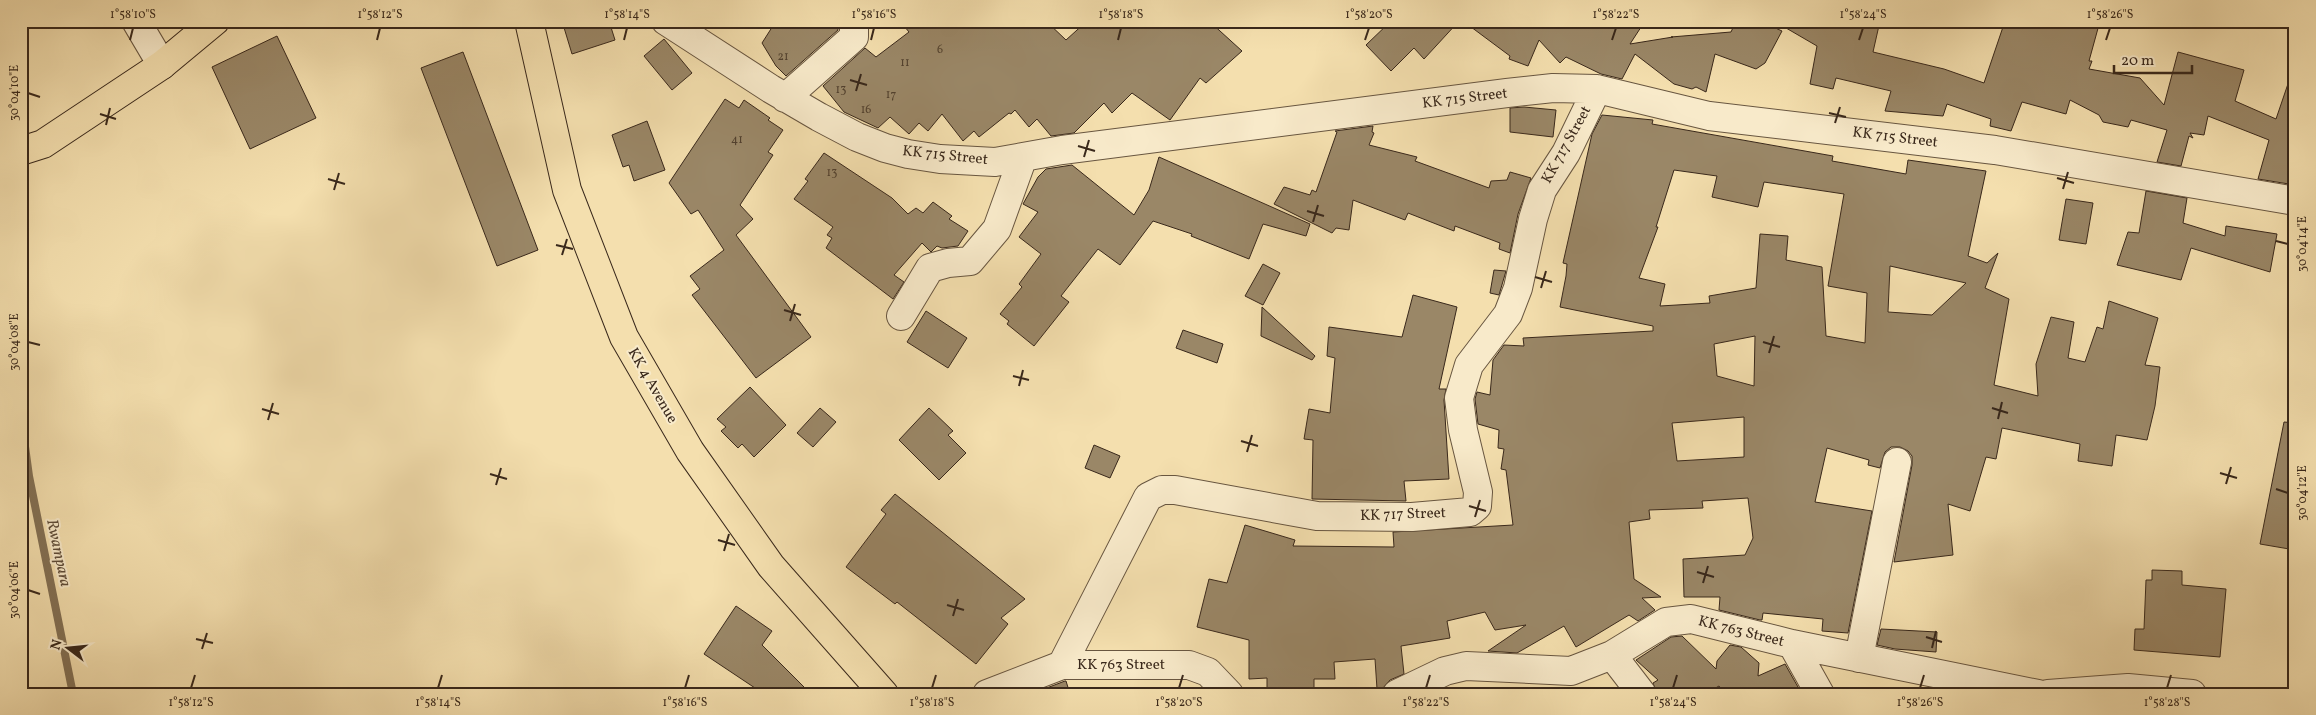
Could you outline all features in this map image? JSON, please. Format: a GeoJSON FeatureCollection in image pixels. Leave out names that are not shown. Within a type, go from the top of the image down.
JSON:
{"type":"FeatureCollection","features":[{"type":"Feature","properties":{"kind":"main road"},"geometry":{"type":"LineString","coordinates":[[21,151],[43,144],[162,65],[215,21]]}},
{"type":"Feature","properties":{"kind":"main road","name":"KK 4 Avenue"},"geometry":{"type":"LineString","coordinates":[[529,21],[567,190],[624,337],[690,451],[771,566],[884,694]]}},
{"type":"Feature","properties":{"kind":"street"},"geometry":{"type":"LineString","coordinates":[[136,21],[162,65]]}},
{"type":"Feature","properties":{"kind":"street","name":"KK 715 Street"},"geometry":{"type":"LineString","coordinates":[[666,21],[785,98],[857,137],[885,148],[940,159],[994,162],[1062,150],[1508,93],[1553,88],[1597,89],[1709,116],[1995,150],[2295,201]]}},
{"type":"Feature","properties":{"kind":"street"},"geometry":{"type":"LineString","coordinates":[[785,98],[854,37],[854,24],[852,21]]}},
{"type":"Feature","properties":{"kind":"street","name":"KK 717 Street"},"geometry":{"type":"LineString","coordinates":[[1062,665],[1148,497],[1162,490],[1175,490],[1317,516],[1412,518],[1470,512],[1477,506],[1478,492],[1463,430],[1459,398],[1469,365],[1508,314],[1518,288],[1533,219],[1542,190],[1566,152],[1597,89]]}},
{"type":"Feature","properties":{"kind":"street"},"geometry":{"type":"LineString","coordinates":[[902,316],[930,268],[970,261],[997,229],[1023,157]]}},
{"type":"Feature","properties":{"kind":"street"},"geometry":{"type":"LineString","coordinates":[[1859,658],[1897,462]]}},
{"type":"Feature","properties":{"kind":"street","name":"KK 763 Street"},"geometry":{"type":"LineString","coordinates":[[1397,694],[1445,671],[1466,666],[1571,671],[1612,655],[1666,622],[1691,619],[1792,644],[2038,694]]}},
{"type":"Feature","properties":{"kind":"street"},"geometry":{"type":"LineString","coordinates":[[1792,644],[1820,694]]}},
{"type":"Feature","properties":{"kind":"street"},"geometry":{"type":"LineString","coordinates":[[1612,655],[1642,694]]}},
{"type":"Feature","properties":{"kind":"street"},"geometry":{"type":"LineString","coordinates":[[987,694],[1062,665]]}},
{"type":"Feature","properties":{"kind":"street","name":"KK 763 Street"},"geometry":{"type":"LineString","coordinates":[[1062,665],[1189,665],[1208,672],[1229,694]]}},
{"type":"Feature","properties":{"kind":"street"},"geometry":{"type":"LineString","coordinates":[[2048,694],[2128,688],[2192,694]]}},
{"type":"Feature","properties":{"kind":"building"},"geometry":{"type":"Polygon","coordinates":[[[562,21],[609,21],[615,40],[572,54],[562,21]]]}},
{"type":"Feature","properties":{"kind":"building"},"geometry":{"type":"Polygon","coordinates":[[[776,21],[836,21],[838,30],[786,76],[776,66],[762,43],[776,21]]]}},
{"type":"Feature","properties":{"kind":"building"},"geometry":{"type":"Polygon","coordinates":[[[900,21],[1046,21],[1066,40],[1087,21],[1209,21],[1242,51],[1206,83],[1200,78],[1170,120],[1132,93],[1112,113],[1104,103],[1074,133],[1051,136],[1037,119],[1029,127],[1015,110],[979,137],[974,131],[963,141],[942,114],[928,131],[919,123],[909,134],[890,117],[878,128],[844,112],[823,86],[865,48],[876,57],[909,32],[900,21]]]}},
{"type":"Feature","properties":{"kind":"building"},"geometry":{"type":"Polygon","coordinates":[[[1391,21],[1459,21],[1424,59],[1414,48],[1391,71],[1366,45],[1391,21]]]}},
{"type":"Feature","properties":{"kind":"building"},"geometry":{"type":"Polygon","coordinates":[[[1463,21],[1645,21],[1630,44],[1673,37],[1671,37],[1731,32],[1736,21],[1760,21],[1782,31],[1765,63],[1756,69],[1715,54],[1706,92],[1696,87],[1692,89],[1674,84],[1635,54],[1622,79],[1601,74],[1566,57],[1560,63],[1539,40],[1528,66],[1509,59],[1510,56],[1463,21]]]}},
{"type":"Feature","properties":{"kind":"building"},"geometry":{"type":"Polygon","coordinates":[[[1774,21],[1880,21],[1873,52],[1944,69],[1984,83],[2005,21],[2100,21],[2089,61],[2092,61],[2089,69],[2140,78],[2164,105],[2178,52],[2244,70],[2235,101],[2276,119],[2291,75],[2295,75],[2295,185],[2258,179],[2269,140],[2208,116],[2204,135],[2190,133],[2193,138],[2189,136],[2181,166],[2157,162],[2167,130],[2131,120],[2128,127],[2103,122],[2099,115],[2070,100],[2066,114],[2022,102],[2011,131],[1990,126],[1991,119],[1947,104],[1943,116],[1885,111],[1891,91],[1836,78],[1833,89],[1810,84],[1817,46],[1774,21]]]}},
{"type":"Feature","properties":{"kind":"building"},"geometry":{"type":"Polygon","coordinates":[[[277,36],[316,118],[250,149],[212,67],[277,36]]]}},
{"type":"Feature","properties":{"kind":"building"},"geometry":{"type":"Polygon","coordinates":[[[664,39],[692,73],[672,90],[644,56],[664,39]]]}},
{"type":"Feature","properties":{"kind":"building"},"geometry":{"type":"Polygon","coordinates":[[[463,52],[538,250],[497,266],[421,68],[463,52]]]}},
{"type":"Feature","properties":{"kind":"building"},"geometry":{"type":"Polygon","coordinates":[[[725,99],[739,108],[744,100],[770,118],[768,120],[783,130],[768,152],[773,155],[740,205],[753,219],[736,235],[811,337],[756,378],[692,295],[700,289],[690,276],[724,250],[698,210],[691,214],[669,183],[725,99]]]}},
{"type":"Feature","properties":{"kind":"building"},"geometry":{"type":"Polygon","coordinates":[[[1524,107],[1556,110],[1553,137],[1510,132],[1510,108],[1524,107]]]}},
{"type":"Feature","properties":{"kind":"building"},"geometry":{"type":"Polygon","coordinates":[[[1602,115],[1653,120],[1652,124],[1833,156],[1832,161],[1906,174],[1908,160],[1986,171],[1968,256],[1987,263],[1998,253],[1985,288],[2009,299],[1994,385],[2038,396],[2036,364],[2051,317],[2074,322],[2068,358],[2085,362],[2097,327],[2103,329],[2109,301],[2158,318],[2145,365],[2160,367],[2155,406],[2147,440],[2116,435],[2112,466],[2078,461],[2080,444],[2002,428],[1996,459],[1986,457],[1970,511],[1948,504],[1953,555],[1894,562],[1912,465],[1912,456],[1908,451],[1900,447],[1891,447],[1885,452],[1880,468],[1868,465],[1869,460],[1827,448],[1815,502],[1872,511],[1848,633],[1822,631],[1823,619],[1763,613],[1762,620],[1760,620],[1719,610],[1720,597],[1684,597],[1683,559],[1745,555],[1753,538],[1748,498],[1702,501],[1703,508],[1649,510],[1650,519],[1629,522],[1634,579],[1661,597],[1642,598],[1655,610],[1638,621],[1629,615],[1576,647],[1564,626],[1517,653],[1488,651],[1526,625],[1495,630],[1485,612],[1447,621],[1450,638],[1401,646],[1404,674],[1390,680],[1383,688],[1377,689],[1375,659],[1334,662],[1335,679],[1314,679],[1314,688],[1267,689],[1267,678],[1249,679],[1249,640],[1197,627],[1209,579],[1227,583],[1245,525],[1295,540],[1293,546],[1394,547],[1393,532],[1513,525],[1506,470],[1501,469],[1504,449],[1498,448],[1499,430],[1478,424],[1475,399],[1477,392],[1490,395],[1493,360],[1504,345],[1524,346],[1523,338],[1653,331],[1653,326],[1560,307],[1567,264],[1563,263],[1592,134],[1602,115]],[[1674,170],[1656,227],[1658,227],[1639,278],[1665,284],[1660,306],[1710,303],[1709,296],[1756,288],[1760,234],[1788,236],[1786,260],[1822,267],[1826,336],[1865,343],[1867,293],[1828,286],[1844,194],[1764,182],[1758,207],[1712,197],[1717,176],[1674,170]],[[1890,266],[1888,312],[1932,315],[1966,283],[1890,266]],[[1755,336],[1714,344],[1717,376],[1754,386],[1755,336]],[[1744,417],[1672,423],[1677,461],[1744,457],[1744,417]]]}},
{"type":"Feature","properties":{"kind":"building"},"geometry":{"type":"Polygon","coordinates":[[[647,121],[665,170],[634,181],[629,165],[623,167],[612,135],[647,121]]]}},
{"type":"Feature","properties":{"kind":"building"},"geometry":{"type":"Polygon","coordinates":[[[1373,126],[1372,132],[1374,133],[1369,145],[1417,157],[1415,161],[1489,188],[1491,181],[1507,180],[1510,172],[1531,178],[1518,214],[1510,253],[1499,249],[1500,243],[1455,226],[1454,231],[1408,213],[1405,220],[1353,200],[1349,230],[1336,228],[1332,233],[1274,204],[1284,187],[1310,195],[1312,190],[1316,192],[1337,132],[1335,131],[1373,126]]]}},
{"type":"Feature","properties":{"kind":"building"},"geometry":{"type":"Polygon","coordinates":[[[824,153],[892,198],[908,214],[916,208],[923,213],[933,202],[952,216],[949,219],[968,231],[958,246],[942,248],[937,246],[931,252],[922,243],[894,275],[904,282],[893,299],[826,248],[832,238],[827,235],[833,227],[794,199],[808,181],[805,179],[824,153]]]}},
{"type":"Feature","properties":{"kind":"building"},"geometry":{"type":"Polygon","coordinates":[[[1159,157],[1310,224],[1306,236],[1263,224],[1249,259],[1191,236],[1192,234],[1153,221],[1120,265],[1098,249],[1061,296],[1069,302],[1034,346],[1007,324],[1009,321],[1000,314],[1022,287],[1019,284],[1041,254],[1019,237],[1038,212],[1023,204],[1038,177],[1046,169],[1072,165],[1134,215],[1149,190],[1159,157]]]}},
{"type":"Feature","properties":{"kind":"building"},"geometry":{"type":"Polygon","coordinates":[[[2146,191],[2187,198],[2183,223],[2225,236],[2226,226],[2277,234],[2270,272],[2191,248],[2181,280],[2117,265],[2128,232],[2139,233],[2146,191]]]}},
{"type":"Feature","properties":{"kind":"building"},"geometry":{"type":"Polygon","coordinates":[[[2066,199],[2093,203],[2086,244],[2059,240],[2066,199]]]}},
{"type":"Feature","properties":{"kind":"building"},"geometry":{"type":"Polygon","coordinates":[[[1263,264],[1280,273],[1263,305],[1245,296],[1263,264]]]}},
{"type":"Feature","properties":{"kind":"building"},"geometry":{"type":"Polygon","coordinates":[[[1494,270],[1506,271],[1499,295],[1490,293],[1494,270]]]}},
{"type":"Feature","properties":{"kind":"building"},"geometry":{"type":"Polygon","coordinates":[[[1413,295],[1457,307],[1439,389],[1446,389],[1444,400],[1449,479],[1404,481],[1406,501],[1312,499],[1313,440],[1304,439],[1309,409],[1330,413],[1335,358],[1327,356],[1329,327],[1402,337],[1413,295]]]}},
{"type":"Feature","properties":{"kind":"building"},"geometry":{"type":"Polygon","coordinates":[[[1262,307],[1315,356],[1312,360],[1261,336],[1262,307]]]}},
{"type":"Feature","properties":{"kind":"building"},"geometry":{"type":"Polygon","coordinates":[[[926,311],[967,338],[948,368],[907,342],[926,311]]]}},
{"type":"Feature","properties":{"kind":"building"},"geometry":{"type":"Polygon","coordinates":[[[1183,330],[1223,344],[1217,363],[1176,348],[1183,330]]]}},
{"type":"Feature","properties":{"kind":"building"},"geometry":{"type":"Polygon","coordinates":[[[750,387],[786,425],[754,457],[742,444],[738,448],[721,431],[726,427],[717,419],[750,387]]]}},
{"type":"Feature","properties":{"kind":"building"},"geometry":{"type":"Polygon","coordinates":[[[820,408],[836,422],[813,447],[797,433],[820,408]]]}},
{"type":"Feature","properties":{"kind":"building"},"geometry":{"type":"Polygon","coordinates":[[[929,408],[953,431],[948,435],[966,453],[939,480],[899,440],[929,408]]]}},
{"type":"Feature","properties":{"kind":"building"},"geometry":{"type":"Polygon","coordinates":[[[2284,422],[2295,423],[2295,550],[2260,544],[2284,422]]]}},
{"type":"Feature","properties":{"kind":"building"},"geometry":{"type":"Polygon","coordinates":[[[1094,445],[1120,456],[1110,478],[1085,468],[1094,445]]]}},
{"type":"Feature","properties":{"kind":"building"},"geometry":{"type":"Polygon","coordinates":[[[895,494],[1025,599],[1001,618],[1008,624],[976,664],[897,602],[895,604],[846,567],[886,514],[881,510],[895,494]]]}},
{"type":"Feature","properties":{"kind":"building"},"geometry":{"type":"Polygon","coordinates":[[[2152,570],[2182,571],[2182,585],[2226,589],[2220,657],[2134,650],[2135,629],[2144,629],[2146,580],[2152,580],[2152,570]]]}},
{"type":"Feature","properties":{"kind":"building"},"geometry":{"type":"Polygon","coordinates":[[[736,606],[772,631],[762,645],[811,694],[764,694],[704,654],[736,606]]]}},
{"type":"Feature","properties":{"kind":"building"},"geometry":{"type":"Polygon","coordinates":[[[1881,629],[1937,632],[1936,652],[1895,649],[1877,645],[1881,629]]]}},
{"type":"Feature","properties":{"kind":"building"},"geometry":{"type":"Polygon","coordinates":[[[1682,636],[1716,669],[1717,661],[1730,645],[1741,647],[1759,663],[1758,676],[1785,664],[1798,687],[1795,688],[1798,694],[1719,694],[1723,692],[1719,686],[1705,694],[1657,694],[1653,683],[1658,680],[1636,660],[1671,637],[1682,636]]]}},
{"type":"Feature","properties":{"kind":"building"},"geometry":{"type":"Polygon","coordinates":[[[1065,681],[1070,694],[1031,694],[1065,681]]]}},
{"type":"Feature","properties":{"kind":"waterway","name":"Rwampara"},"geometry":{"type":"LineString","coordinates":[[21,417],[29,476],[73,694]]}}]}
